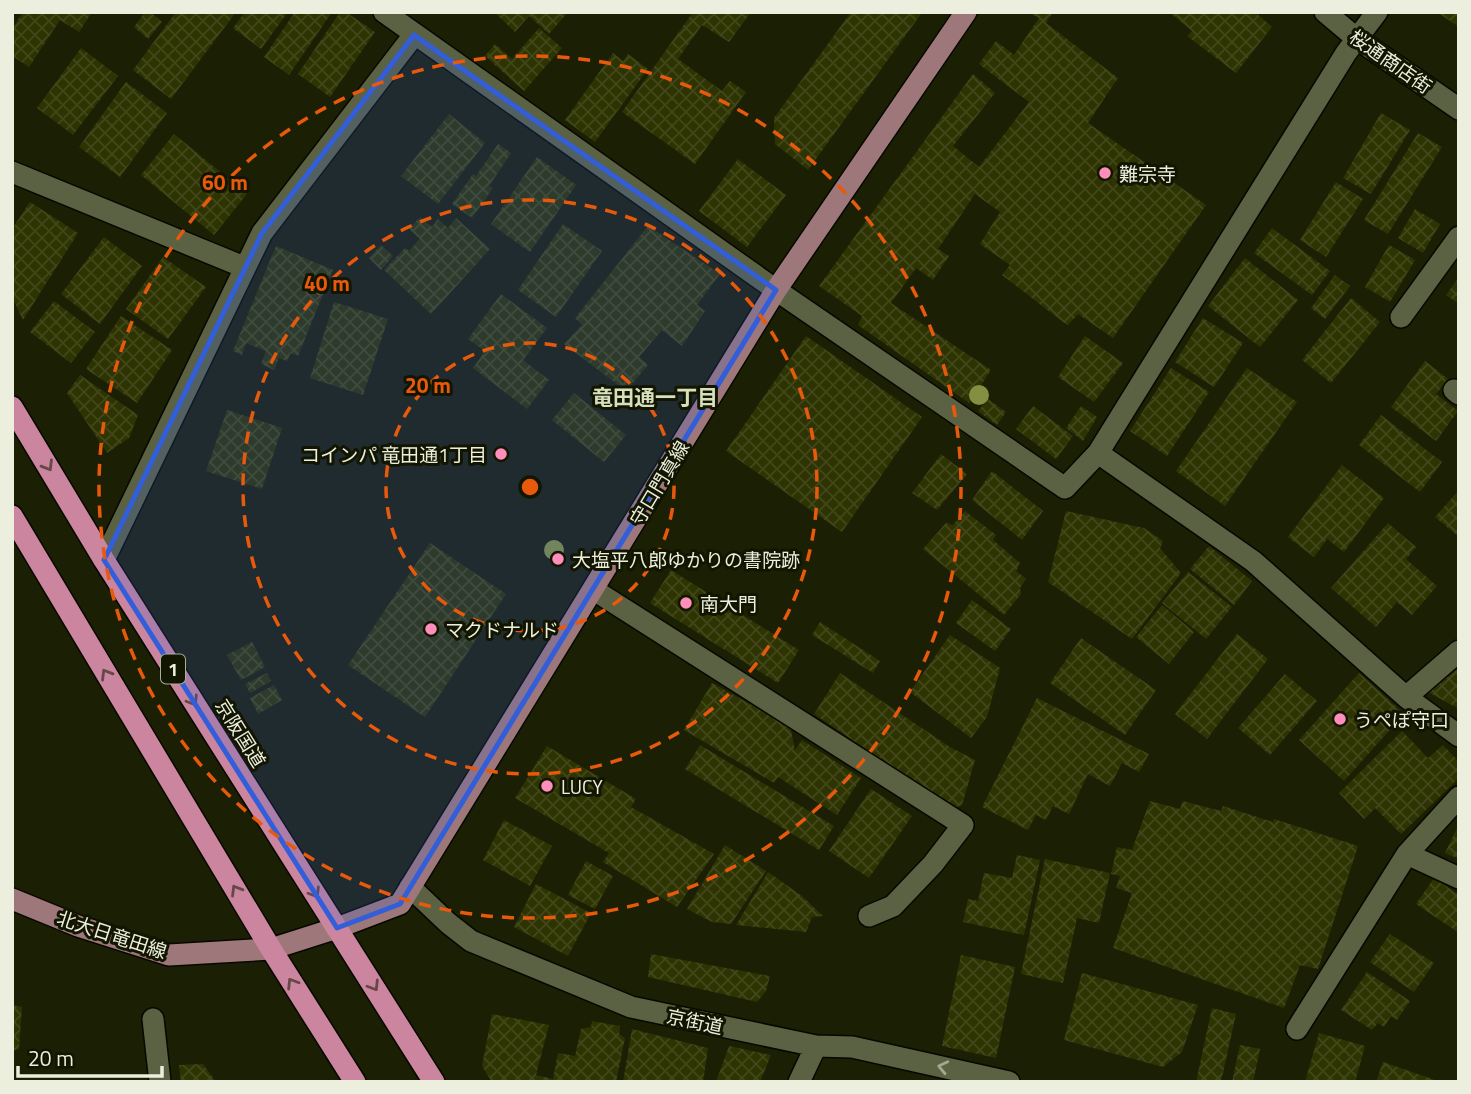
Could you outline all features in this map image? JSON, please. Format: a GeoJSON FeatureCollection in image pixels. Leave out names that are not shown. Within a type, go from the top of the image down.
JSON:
{"type":"FeatureCollection","features":[{"type":"Feature","properties":{"kind":"highway","name":"京阪国道"},"geometry":{"type":"LineString","coordinates":[[12,407],[104,560],[434,1082]]}},
{"type":"Feature","properties":{"kind":"highway"},"geometry":{"type":"LineString","coordinates":[[12,516],[271,949],[355,1082]]}},
{"type":"Feature","properties":{"kind":"main road","name":"守口門真線"},"geometry":{"type":"LineString","coordinates":[[337,928],[400,904],[776,290],[966,12]]}},
{"type":"Feature","properties":{"kind":"main road","name":"北大日竜田線"},"geometry":{"type":"LineString","coordinates":[[12,899],[78,926],[169,955],[271,949],[337,928]]}},
{"type":"Feature","properties":{"kind":"street"},"geometry":{"type":"LineString","coordinates":[[384,12],[776,290],[1065,488],[1098,453],[1356,38],[1377,12]]}},
{"type":"Feature","properties":{"kind":"street","name":"桜通商店街"},"geometry":{"type":"LineString","coordinates":[[1325,12],[1356,38],[1459,108]]}},
{"type":"Feature","properties":{"kind":"street"},"geometry":{"type":"LineString","coordinates":[[104,560],[262,233],[414,34]]}},
{"type":"Feature","properties":{"kind":"street"},"geometry":{"type":"LineString","coordinates":[[12,172],[244,267]]}},
{"type":"Feature","properties":{"kind":"street"},"geometry":{"type":"LineString","coordinates":[[1401,317],[1459,237]]}},
{"type":"Feature","properties":{"kind":"street"},"geometry":{"type":"LineString","coordinates":[[1098,453],[1253,561],[1406,697],[1459,736]]}},
{"type":"Feature","properties":{"kind":"street"},"geometry":{"type":"LineString","coordinates":[[594,590],[963,825],[933,864],[893,906],[869,916]]}},
{"type":"Feature","properties":{"kind":"street"},"geometry":{"type":"LineString","coordinates":[[1406,697],[1459,651]]}},
{"type":"Feature","properties":{"kind":"street"},"geometry":{"type":"LineString","coordinates":[[1297,1029],[1407,854],[1459,797]]}},
{"type":"Feature","properties":{"kind":"street"},"geometry":{"type":"LineString","coordinates":[[1407,854],[1459,878]]}},
{"type":"Feature","properties":{"kind":"street","name":"京街道"},"geometry":{"type":"LineString","coordinates":[[410,887],[471,941],[631,1007],[816,1046],[852,1047],[1009,1082]]}},
{"type":"Feature","properties":{"kind":"street"},"geometry":{"type":"LineString","coordinates":[[153,1019],[160,1082]]}},
{"type":"Feature","properties":{"kind":"street"},"geometry":{"type":"LineString","coordinates":[[799,1082],[816,1046]]}},
{"type":"Feature","properties":{"kind":"highlighted area"},"geometry":{"type":"Polygon","coordinates":[[[414,35],[776,290],[400,904],[337,928],[104,560],[262,233],[414,35]]]}},
{"type":"Feature","properties":{"kind":"building"},"geometry":{"type":"Polygon","coordinates":[[[23,12],[92,12],[79,32],[60,20],[29,67],[12,56],[12,29],[23,12]]]}},
{"type":"Feature","properties":{"kind":"building"},"geometry":{"type":"Polygon","coordinates":[[[145,12],[150,12],[162,22],[148,39],[134,27],[145,12]]]}},
{"type":"Feature","properties":{"kind":"building"},"geometry":{"type":"Polygon","coordinates":[[[176,12],[236,12],[171,99],[133,70],[176,12]]]}},
{"type":"Feature","properties":{"kind":"building"},"geometry":{"type":"Polygon","coordinates":[[[245,12],[288,12],[261,49],[233,28],[245,12]]]}},
{"type":"Feature","properties":{"kind":"building"},"geometry":{"type":"Polygon","coordinates":[[[295,12],[332,12],[289,75],[264,57],[295,12]]]}},
{"type":"Feature","properties":{"kind":"building"},"geometry":{"type":"Polygon","coordinates":[[[340,12],[346,12],[375,32],[330,97],[298,74],[340,12]]]}},
{"type":"Feature","properties":{"kind":"building"},"geometry":{"type":"Polygon","coordinates":[[[494,12],[568,12],[549,34],[529,16],[515,32],[494,12]]]}},
{"type":"Feature","properties":{"kind":"building"},"geometry":{"type":"Polygon","coordinates":[[[693,12],[751,12],[729,42],[702,25],[678,59],[722,91],[730,81],[746,92],[695,164],[622,112],[693,12]]]}},
{"type":"Feature","properties":{"kind":"building"},"geometry":{"type":"Polygon","coordinates":[[[851,12],[921,14],[808,170],[775,144],[774,118],[851,12]]]}},
{"type":"Feature","properties":{"kind":"building"},"geometry":{"type":"Polygon","coordinates":[[[1028,12],[1053,12],[1046,23],[1118,78],[1088,123],[1206,205],[1113,338],[1078,314],[1068,325],[1002,275],[1010,265],[980,244],[1000,212],[975,194],[938,249],[949,256],[933,280],[916,268],[891,303],[991,370],[969,403],[858,325],[862,316],[819,286],[973,74],[995,93],[953,146],[979,167],[1029,102],[979,64],[996,41],[1014,55],[1039,18],[1028,12]]]}},
{"type":"Feature","properties":{"kind":"building"},"geometry":{"type":"Polygon","coordinates":[[[1169,12],[1255,12],[1272,27],[1236,73],[1187,36],[1192,31],[1169,12]]]}},
{"type":"Feature","properties":{"kind":"building"},"geometry":{"type":"Polygon","coordinates":[[[1437,12],[1459,12],[1459,27],[1437,12]]]}},
{"type":"Feature","properties":{"kind":"building"},"geometry":{"type":"Polygon","coordinates":[[[539,28],[562,48],[524,91],[485,56],[495,44],[512,59],[539,28]]]}},
{"type":"Feature","properties":{"kind":"building"},"geometry":{"type":"Polygon","coordinates":[[[81,48],[118,76],[73,135],[37,108],[81,48]]]}},
{"type":"Feature","properties":{"kind":"building"},"geometry":{"type":"Polygon","coordinates":[[[613,53],[623,61],[628,54],[648,69],[595,142],[565,120],[613,53]]]}},
{"type":"Feature","properties":{"kind":"building"},"geometry":{"type":"Polygon","coordinates":[[[126,82],[167,113],[120,177],[79,147],[126,82]]]}},
{"type":"Feature","properties":{"kind":"building"},"geometry":{"type":"Polygon","coordinates":[[[1381,113],[1410,130],[1371,194],[1343,178],[1381,113]]]}},
{"type":"Feature","properties":{"kind":"building"},"geometry":{"type":"Polygon","coordinates":[[[449,114],[485,143],[438,204],[401,176],[449,114]]]}},
{"type":"Feature","properties":{"kind":"building"},"geometry":{"type":"Polygon","coordinates":[[[1418,133],[1442,147],[1388,234],[1364,220],[1418,133]]]}},
{"type":"Feature","properties":{"kind":"building"},"geometry":{"type":"Polygon","coordinates":[[[174,134],[247,194],[214,235],[141,175],[174,134]]]}},
{"type":"Feature","properties":{"kind":"building"},"geometry":{"type":"Polygon","coordinates":[[[498,144],[511,153],[489,186],[493,188],[472,218],[452,204],[498,144]]]}},
{"type":"Feature","properties":{"kind":"building"},"geometry":{"type":"Polygon","coordinates":[[[537,157],[576,185],[530,252],[491,224],[537,157]]]}},
{"type":"Feature","properties":{"kind":"building"},"geometry":{"type":"Polygon","coordinates":[[[738,159],[786,195],[747,247],[699,211],[738,159]]]}},
{"type":"Feature","properties":{"kind":"building"},"geometry":{"type":"Polygon","coordinates":[[[1336,182],[1363,199],[1326,257],[1300,240],[1336,182]]]}},
{"type":"Feature","properties":{"kind":"building"},"geometry":{"type":"Polygon","coordinates":[[[30,202],[78,233],[23,320],[12,297],[12,229],[30,202]]]}},
{"type":"Feature","properties":{"kind":"building"},"geometry":{"type":"Polygon","coordinates":[[[1415,209],[1440,224],[1423,253],[1398,238],[1415,209]]]}},
{"type":"Feature","properties":{"kind":"building"},"geometry":{"type":"Polygon","coordinates":[[[420,217],[432,227],[438,219],[448,228],[456,218],[490,249],[431,314],[384,270],[405,248],[409,251],[420,239],[409,229],[420,217]]]}},
{"type":"Feature","properties":{"kind":"building"},"geometry":{"type":"Polygon","coordinates":[[[563,224],[602,251],[556,317],[518,290],[563,224]]]}},
{"type":"Feature","properties":{"kind":"building"},"geometry":{"type":"Polygon","coordinates":[[[648,226],[720,274],[697,305],[705,311],[682,346],[662,330],[639,357],[648,365],[626,391],[564,344],[582,325],[575,318],[648,226]]]}},
{"type":"Feature","properties":{"kind":"building"},"geometry":{"type":"Polygon","coordinates":[[[1272,228],[1330,271],[1312,295],[1254,253],[1272,228]]]}},
{"type":"Feature","properties":{"kind":"building"},"geometry":{"type":"Polygon","coordinates":[[[104,237],[142,266],[100,324],[61,294],[104,237]]]}},
{"type":"Feature","properties":{"kind":"building"},"geometry":{"type":"Polygon","coordinates":[[[381,245],[393,256],[381,270],[369,258],[381,245]]]}},
{"type":"Feature","properties":{"kind":"building"},"geometry":{"type":"Polygon","coordinates":[[[1389,245],[1415,260],[1390,302],[1365,287],[1389,245]]]}},
{"type":"Feature","properties":{"kind":"building"},"geometry":{"type":"Polygon","coordinates":[[[276,246],[333,270],[298,356],[291,353],[287,361],[279,358],[274,370],[261,364],[266,351],[246,343],[242,355],[233,351],[276,246]]]}},
{"type":"Feature","properties":{"kind":"building"},"geometry":{"type":"Polygon","coordinates":[[[163,257],[206,287],[168,339],[126,309],[163,257]]]}},
{"type":"Feature","properties":{"kind":"building"},"geometry":{"type":"Polygon","coordinates":[[[1245,258],[1298,300],[1260,347],[1208,306],[1245,258]]]}},
{"type":"Feature","properties":{"kind":"building"},"geometry":{"type":"Polygon","coordinates":[[[1335,275],[1350,286],[1325,319],[1311,308],[1335,275]]]}},
{"type":"Feature","properties":{"kind":"building"},"geometry":{"type":"Polygon","coordinates":[[[1459,277],[1459,304],[1446,295],[1459,277]]]}},
{"type":"Feature","properties":{"kind":"building"},"geometry":{"type":"Polygon","coordinates":[[[501,294],[547,328],[523,360],[549,380],[527,409],[473,368],[485,351],[468,339],[501,294]]]}},
{"type":"Feature","properties":{"kind":"building"},"geometry":{"type":"Polygon","coordinates":[[[1351,298],[1380,322],[1331,383],[1302,360],[1351,298]]]}},
{"type":"Feature","properties":{"kind":"building"},"geometry":{"type":"Polygon","coordinates":[[[54,301],[95,332],[71,363],[30,332],[54,301]]]}},
{"type":"Feature","properties":{"kind":"building"},"geometry":{"type":"Polygon","coordinates":[[[334,302],[388,319],[363,395],[310,378],[334,302]]]}},
{"type":"Feature","properties":{"kind":"building"},"geometry":{"type":"Polygon","coordinates":[[[121,316],[172,350],[137,403],[86,369],[121,316]]]}},
{"type":"Feature","properties":{"kind":"building"},"geometry":{"type":"Polygon","coordinates":[[[1203,318],[1243,343],[1214,387],[1175,362],[1203,318]]]}},
{"type":"Feature","properties":{"kind":"building"},"geometry":{"type":"Polygon","coordinates":[[[806,336],[922,417],[842,532],[726,451],[806,336]]]}},
{"type":"Feature","properties":{"kind":"building"},"geometry":{"type":"Polygon","coordinates":[[[1085,336],[1123,363],[1094,402],[1058,377],[1085,336]]]}},
{"type":"Feature","properties":{"kind":"building"},"geometry":{"type":"Polygon","coordinates":[[[1425,361],[1448,379],[1436,394],[1458,411],[1436,441],[1391,407],[1425,361]]]}},
{"type":"Feature","properties":{"kind":"building"},"geometry":{"type":"Polygon","coordinates":[[[1171,368],[1209,392],[1167,456],[1130,431],[1171,368]]]}},
{"type":"Feature","properties":{"kind":"building"},"geometry":{"type":"Polygon","coordinates":[[[1247,368],[1297,402],[1225,506],[1176,471],[1247,368]]]}},
{"type":"Feature","properties":{"kind":"building"},"geometry":{"type":"Polygon","coordinates":[[[80,375],[138,415],[129,438],[107,453],[67,393],[80,375]]]}},
{"type":"Feature","properties":{"kind":"building"},"geometry":{"type":"Polygon","coordinates":[[[574,393],[626,435],[604,462],[552,420],[574,393]]]}},
{"type":"Feature","properties":{"kind":"building"},"geometry":{"type":"Polygon","coordinates":[[[988,399],[1006,412],[997,425],[978,411],[988,399]]]}},
{"type":"Feature","properties":{"kind":"building"},"geometry":{"type":"Polygon","coordinates":[[[1033,406],[1073,436],[1056,459],[1016,429],[1033,406]]]}},
{"type":"Feature","properties":{"kind":"building"},"geometry":{"type":"Polygon","coordinates":[[[1081,406],[1097,417],[1083,441],[1066,428],[1081,406]]]}},
{"type":"Feature","properties":{"kind":"building"},"geometry":{"type":"Polygon","coordinates":[[[227,410],[282,428],[262,489],[206,471],[227,410]]]}},
{"type":"Feature","properties":{"kind":"building"},"geometry":{"type":"Polygon","coordinates":[[[1381,415],[1442,462],[1420,492],[1359,445],[1381,415]]]}},
{"type":"Feature","properties":{"kind":"building"},"geometry":{"type":"Polygon","coordinates":[[[941,454],[967,474],[937,510],[912,493],[941,454]]]}},
{"type":"Feature","properties":{"kind":"building"},"geometry":{"type":"Polygon","coordinates":[[[1342,465],[1384,498],[1344,552],[1327,539],[1314,557],[1288,537],[1342,465]]]}},
{"type":"Feature","properties":{"kind":"building"},"geometry":{"type":"Polygon","coordinates":[[[992,471],[1043,511],[1022,540],[972,500],[992,471]]]}},
{"type":"Feature","properties":{"kind":"building"},"geometry":{"type":"Polygon","coordinates":[[[1459,490],[1459,537],[1435,517],[1459,490]]]}},
{"type":"Feature","properties":{"kind":"building"},"geometry":{"type":"Polygon","coordinates":[[[965,511],[996,535],[993,540],[1020,563],[1016,571],[1026,579],[1020,588],[1021,594],[1004,615],[923,549],[946,523],[953,525],[965,511]]]}},
{"type":"Feature","properties":{"kind":"building"},"geometry":{"type":"Polygon","coordinates":[[[1066,511],[1144,528],[1163,541],[1160,548],[1181,573],[1132,639],[1048,582],[1066,511]]]}},
{"type":"Feature","properties":{"kind":"building"},"geometry":{"type":"Polygon","coordinates":[[[1388,523],[1416,547],[1406,559],[1437,586],[1412,615],[1397,602],[1376,627],[1331,588],[1388,523]]]}},
{"type":"Feature","properties":{"kind":"building"},"geometry":{"type":"Polygon","coordinates":[[[430,543],[506,594],[425,717],[348,665],[430,543]]]}},
{"type":"Feature","properties":{"kind":"building"},"geometry":{"type":"Polygon","coordinates":[[[1209,546],[1252,581],[1234,605],[1190,569],[1209,546]]]}},
{"type":"Feature","properties":{"kind":"building"},"geometry":{"type":"Polygon","coordinates":[[[671,570],[799,650],[778,683],[650,603],[671,570]]]}},
{"type":"Feature","properties":{"kind":"building"},"geometry":{"type":"Polygon","coordinates":[[[1188,572],[1232,607],[1206,639],[1162,603],[1188,572]]]}},
{"type":"Feature","properties":{"kind":"building"},"geometry":{"type":"Polygon","coordinates":[[[972,600],[1011,629],[995,651],[956,623],[972,600]]]}},
{"type":"Feature","properties":{"kind":"building"},"geometry":{"type":"Polygon","coordinates":[[[1162,605],[1194,632],[1169,664],[1136,637],[1162,605]]]}},
{"type":"Feature","properties":{"kind":"building"},"geometry":{"type":"Polygon","coordinates":[[[820,622],[880,661],[873,673],[812,635],[820,622]]]}},
{"type":"Feature","properties":{"kind":"building"},"geometry":{"type":"Polygon","coordinates":[[[1237,634],[1268,659],[1207,739],[1175,714],[1237,634]]]}},
{"type":"Feature","properties":{"kind":"building"},"geometry":{"type":"Polygon","coordinates":[[[950,635],[1000,668],[987,717],[971,738],[910,692],[950,635]]]}},
{"type":"Feature","properties":{"kind":"building"},"geometry":{"type":"Polygon","coordinates":[[[1081,638],[1156,690],[1125,735],[1050,683],[1081,638]]]}},
{"type":"Feature","properties":{"kind":"building"},"geometry":{"type":"Polygon","coordinates":[[[252,642],[265,667],[241,680],[227,655],[252,642]]]}},
{"type":"Feature","properties":{"kind":"building"},"geometry":{"type":"Polygon","coordinates":[[[1459,668],[1459,709],[1428,692],[1459,668]]]}},
{"type":"Feature","properties":{"kind":"building"},"geometry":{"type":"Polygon","coordinates":[[[267,673],[271,681],[250,693],[245,684],[267,673]]]}},
{"type":"Feature","properties":{"kind":"building"},"geometry":{"type":"Polygon","coordinates":[[[840,673],[950,747],[975,760],[962,805],[953,808],[814,714],[840,673]]]}},
{"type":"Feature","properties":{"kind":"building"},"geometry":{"type":"Polygon","coordinates":[[[1359,673],[1404,714],[1344,781],[1299,740],[1359,673]]]}},
{"type":"Feature","properties":{"kind":"building"},"geometry":{"type":"Polygon","coordinates":[[[1285,674],[1317,701],[1270,755],[1238,728],[1285,674]]]}},
{"type":"Feature","properties":{"kind":"building"},"geometry":{"type":"Polygon","coordinates":[[[712,683],[790,726],[795,750],[802,740],[861,778],[837,815],[778,777],[774,783],[684,730],[712,683]]]}},
{"type":"Feature","properties":{"kind":"building"},"geometry":{"type":"Polygon","coordinates":[[[274,685],[282,700],[258,714],[250,698],[274,685]]]}},
{"type":"Feature","properties":{"kind":"building"},"geometry":{"type":"Polygon","coordinates":[[[1037,698],[1149,754],[1139,772],[1122,763],[1110,786],[1088,774],[1069,814],[1053,806],[1046,820],[1036,815],[1028,830],[982,807],[1037,698]]]}},
{"type":"Feature","properties":{"kind":"building"},"geometry":{"type":"Polygon","coordinates":[[[1402,731],[1428,758],[1443,745],[1459,762],[1459,778],[1401,834],[1375,808],[1364,819],[1339,793],[1402,731]]]}},
{"type":"Feature","properties":{"kind":"building"},"geometry":{"type":"Polygon","coordinates":[[[700,745],[834,826],[819,850],[685,769],[700,745]]]}},
{"type":"Feature","properties":{"kind":"building"},"geometry":{"type":"Polygon","coordinates":[[[547,746],[636,799],[631,807],[714,854],[677,907],[603,862],[609,853],[515,798],[547,746]]]}},
{"type":"Feature","properties":{"kind":"building"},"geometry":{"type":"Polygon","coordinates":[[[871,789],[912,816],[869,878],[829,851],[871,789]]]}},
{"type":"Feature","properties":{"kind":"building"},"geometry":{"type":"Polygon","coordinates":[[[1150,801],[1180,809],[1183,801],[1221,811],[1223,806],[1358,846],[1318,969],[1300,965],[1284,1008],[1113,948],[1132,893],[1116,888],[1120,876],[1111,874],[1117,847],[1132,850],[1150,801]]]}},
{"type":"Feature","properties":{"kind":"building"},"geometry":{"type":"Polygon","coordinates":[[[504,820],[552,846],[530,886],[483,860],[504,820]]]}},
{"type":"Feature","properties":{"kind":"building"},"geometry":{"type":"Polygon","coordinates":[[[1459,824],[1459,859],[1445,853],[1459,824]]]}},
{"type":"Feature","properties":{"kind":"building"},"geometry":{"type":"Polygon","coordinates":[[[725,845],[766,871],[731,924],[712,922],[687,909],[725,845]]]}},
{"type":"Feature","properties":{"kind":"building"},"geometry":{"type":"Polygon","coordinates":[[[1017,855],[1040,860],[1024,935],[963,922],[968,899],[978,901],[984,873],[1012,878],[1017,855]]]}},
{"type":"Feature","properties":{"kind":"building"},"geometry":{"type":"Polygon","coordinates":[[[1045,859],[1110,873],[1099,923],[1077,918],[1063,983],[1021,974],[1045,859]]]}},
{"type":"Feature","properties":{"kind":"building"},"geometry":{"type":"Polygon","coordinates":[[[586,861],[613,876],[595,909],[568,895],[586,861]]]}},
{"type":"Feature","properties":{"kind":"building"},"geometry":{"type":"Polygon","coordinates":[[[768,872],[802,896],[823,916],[812,917],[806,932],[736,925],[768,872]]]}},
{"type":"Feature","properties":{"kind":"building"},"geometry":{"type":"Polygon","coordinates":[[[1434,878],[1459,895],[1459,933],[1416,904],[1434,878]]]}},
{"type":"Feature","properties":{"kind":"building"},"geometry":{"type":"Polygon","coordinates":[[[536,884],[591,913],[568,956],[514,927],[536,884]]]}},
{"type":"Feature","properties":{"kind":"building"},"geometry":{"type":"Polygon","coordinates":[[[1390,934],[1434,963],[1414,992],[1370,962],[1390,934]]]}},
{"type":"Feature","properties":{"kind":"building"},"geometry":{"type":"Polygon","coordinates":[[[651,954],[770,976],[766,991],[757,1002],[648,977],[651,954]]]}},
{"type":"Feature","properties":{"kind":"building"},"geometry":{"type":"Polygon","coordinates":[[[961,955],[1015,967],[996,1058],[942,1046],[961,955]]]}},
{"type":"Feature","properties":{"kind":"building"},"geometry":{"type":"Polygon","coordinates":[[[1367,972],[1410,1001],[1397,1020],[1391,1016],[1384,1027],[1378,1023],[1372,1030],[1341,1010],[1367,972]]]}},
{"type":"Feature","properties":{"kind":"building"},"geometry":{"type":"Polygon","coordinates":[[[1082,973],[1198,1005],[1182,1052],[1163,1067],[1064,1040],[1082,973]]]}},
{"type":"Feature","properties":{"kind":"building"},"geometry":{"type":"Polygon","coordinates":[[[12,1005],[22,1007],[19,1049],[12,1051],[12,1005]]]}},
{"type":"Feature","properties":{"kind":"building"},"geometry":{"type":"Polygon","coordinates":[[[1212,1008],[1236,1014],[1221,1082],[1196,1082],[1212,1008]]]}},
{"type":"Feature","properties":{"kind":"building"},"geometry":{"type":"Polygon","coordinates":[[[492,1014],[549,1025],[536,1075],[553,1079],[558,1053],[575,1056],[581,1029],[591,1027],[592,1021],[620,1026],[619,1034],[625,1038],[616,1082],[492,1082],[482,1066],[492,1014]]]}},
{"type":"Feature","properties":{"kind":"building"},"geometry":{"type":"Polygon","coordinates":[[[632,1029],[708,1048],[703,1082],[623,1082],[632,1029]]]}},
{"type":"Feature","properties":{"kind":"building"},"geometry":{"type":"Polygon","coordinates":[[[1319,1033],[1365,1046],[1355,1082],[1305,1082],[1319,1033]]]}},
{"type":"Feature","properties":{"kind":"building"},"geometry":{"type":"Polygon","coordinates":[[[1240,1045],[1260,1049],[1253,1082],[1232,1082],[1240,1045]]]}},
{"type":"Feature","properties":{"kind":"building"},"geometry":{"type":"Polygon","coordinates":[[[729,1046],[771,1055],[760,1082],[716,1082],[729,1046]]]}},
{"type":"Feature","properties":{"kind":"building"},"geometry":{"type":"Polygon","coordinates":[[[1383,1062],[1438,1081],[1376,1082],[1383,1062]]]}},
{"type":"Feature","properties":{"kind":"building"},"geometry":{"type":"Polygon","coordinates":[[[203,1064],[216,1082],[181,1082],[179,1065],[203,1064]]]}},
{"type":"Feature","properties":{"kind":"place","name":"難宗寺"},"geometry":{"type":"Point","coordinates":[1105,173]}},
{"type":"Feature","properties":{"kind":"place","name":"コインパ 竜田通1丁目"},"geometry":{"type":"Point","coordinates":[501,454]}},
{"type":"Feature","properties":{"kind":"place","name":"大塩平八郎ゆかりの書院跡"},"geometry":{"type":"Point","coordinates":[558,559]}},
{"type":"Feature","properties":{"kind":"place","name":"南大門"},"geometry":{"type":"Point","coordinates":[686,603]}},
{"type":"Feature","properties":{"kind":"place","name":"マクドナルド"},"geometry":{"type":"Point","coordinates":[431,629]}},
{"type":"Feature","properties":{"kind":"place","name":"うぺぽ守口"},"geometry":{"type":"Point","coordinates":[1340,719]}},
{"type":"Feature","properties":{"kind":"place","name":"LUCY"},"geometry":{"type":"Point","coordinates":[547,786]}},
{"type":"Feature","properties":{"kind":"district","name":"竜田通一丁目"},"geometry":{"type":"Point","coordinates":[655,397]}}]}
